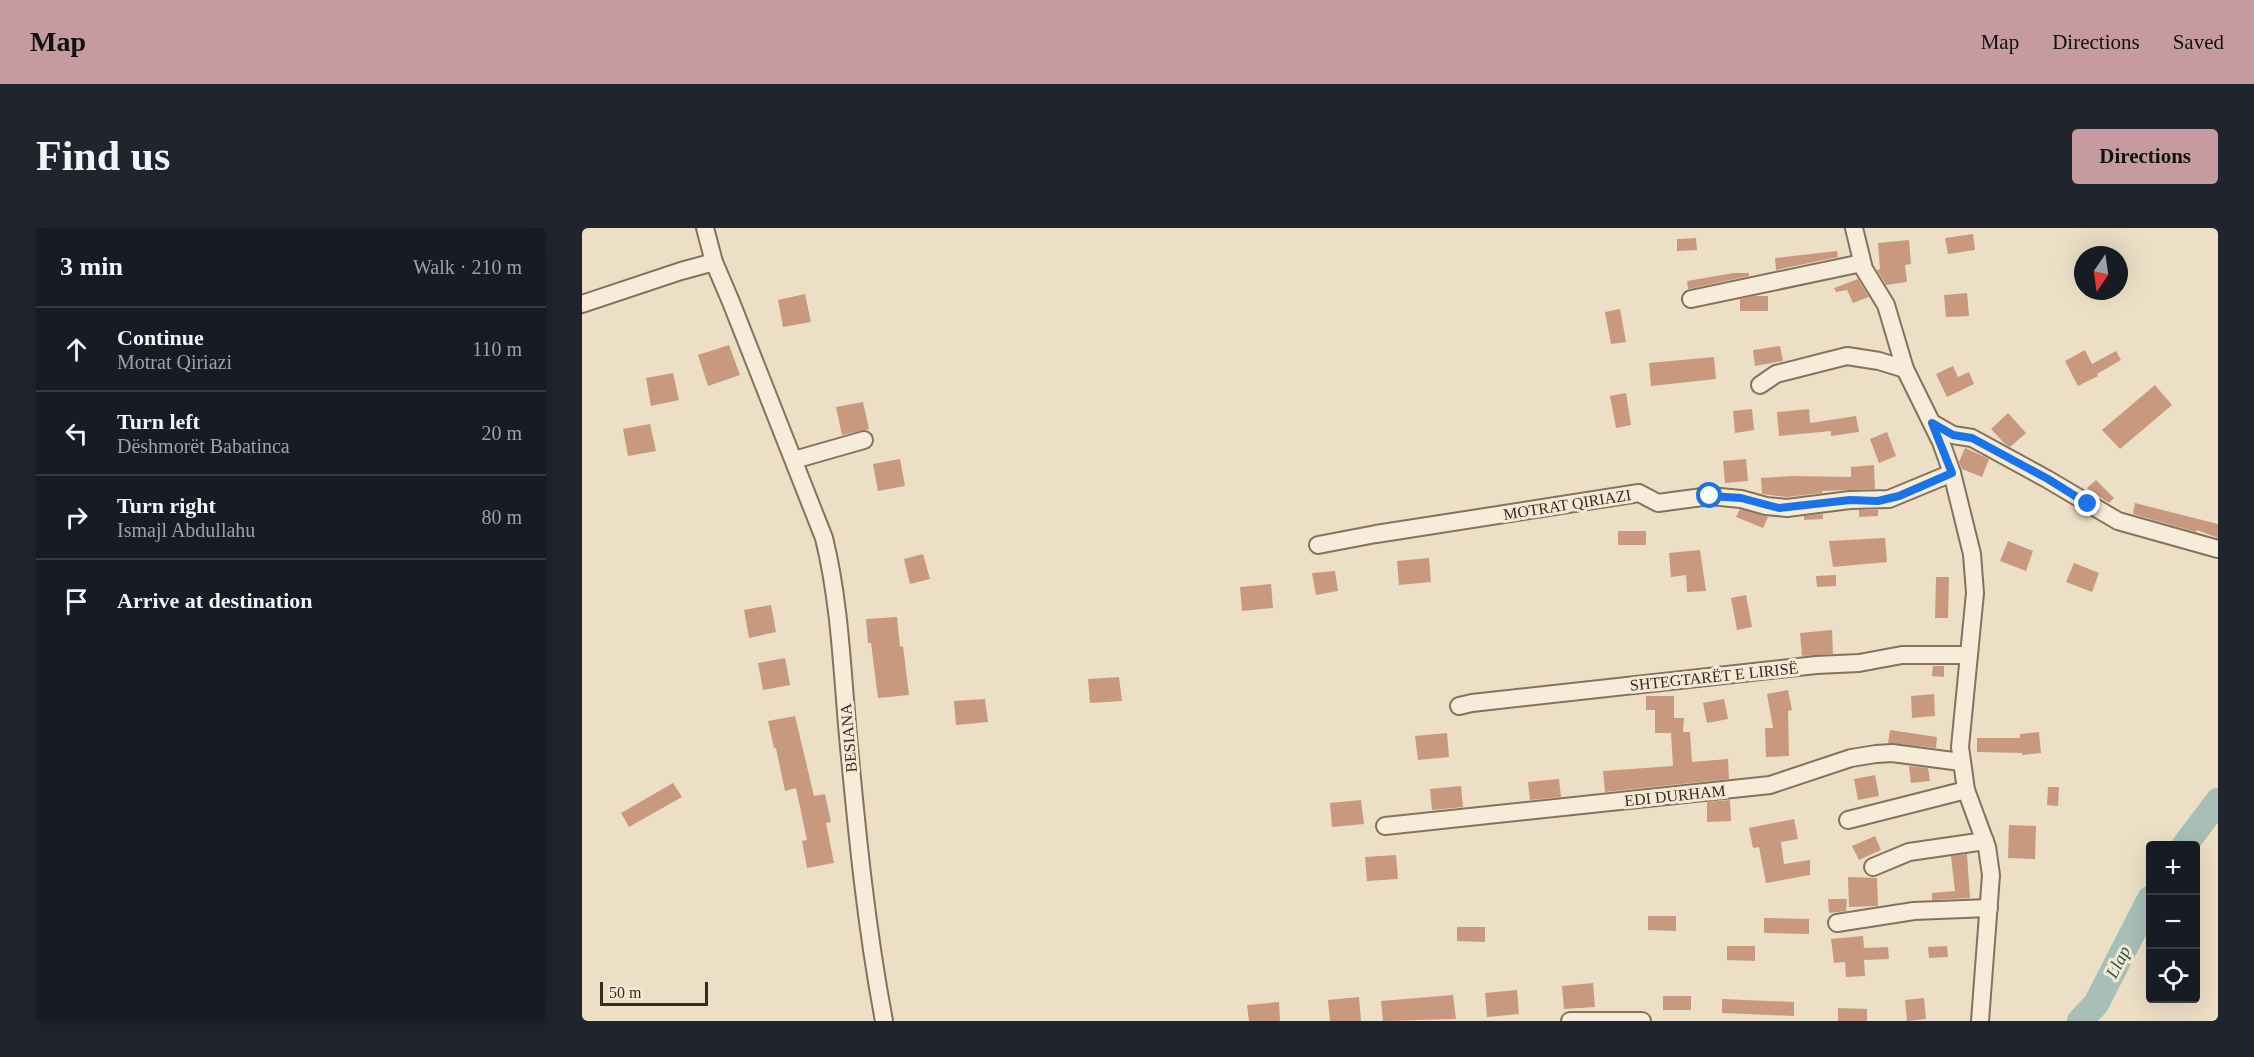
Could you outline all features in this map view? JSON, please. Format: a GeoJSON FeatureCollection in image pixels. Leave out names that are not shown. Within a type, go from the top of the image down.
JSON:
{"type":"FeatureCollection","features":[{"type":"Feature","properties":{"kind":"street","name":"BESIANA"},"geometry":{"type":"LineString","coordinates":[[705,228],[714,262],[794,460],[824,538],[830,562],[839,626],[864,899],[884,1021]]}},
{"type":"Feature","properties":{"kind":"street"},"geometry":{"type":"LineString","coordinates":[[1854,228],[1862,263],[1886,305],[1905,369],[1932,423],[1952,473],[1972,554],[1975,593],[1960,747],[1966,790],[1985,841],[1991,875],[1981,980],[1980,1021]]}},
{"type":"Feature","properties":{"kind":"street"},"geometry":{"type":"LineString","coordinates":[[582,304],[714,262]]}},
{"type":"Feature","properties":{"kind":"street"},"geometry":{"type":"LineString","coordinates":[[1691,299],[1862,263]]}},
{"type":"Feature","properties":{"kind":"street"},"geometry":{"type":"LineString","coordinates":[[1760,385],[1776,374],[1846,356],[1879,361],[1905,369]]}},
{"type":"Feature","properties":{"kind":"street"},"geometry":{"type":"LineString","coordinates":[[1932,423],[1953,435],[1972,438],[2048,479],[2118,521],[2218,549]]}},
{"type":"Feature","properties":{"kind":"street"},"geometry":{"type":"LineString","coordinates":[[794,460],[864,440]]}},
{"type":"Feature","properties":{"kind":"street","name":"MOTRAT QIRIAZI"},"geometry":{"type":"LineString","coordinates":[[1318,545],[1639,493],[1658,503],[1710,496],[1741,498],[1779,508],[1850,500],[1878,501],[1899,496],[1952,473]]}},
{"type":"Feature","properties":{"kind":"street","name":"SHTEGTARËT E LIRISË"},"geometry":{"type":"LineString","coordinates":[[1459,706],[1674,680],[1816,665],[1859,663],[1902,655],[1969,655]]}},
{"type":"Feature","properties":{"kind":"street","name":"EDI DURHAM"},"geometry":{"type":"LineString","coordinates":[[1385,826],[1770,785],[1851,758],[1876,754],[1892,753],[1961,762]]}},
{"type":"Feature","properties":{"kind":"street"},"geometry":{"type":"LineString","coordinates":[[1848,820],[1966,790]]}},
{"type":"Feature","properties":{"kind":"street"},"geometry":{"type":"LineString","coordinates":[[1873,867],[1909,852],[1985,841]]}},
{"type":"Feature","properties":{"kind":"street"},"geometry":{"type":"LineString","coordinates":[[1837,923],[1914,911],[1989,908]]}},
{"type":"Feature","properties":{"kind":"street"},"geometry":{"type":"LineString","coordinates":[[1570,1021],[1642,1021]]}},
{"type":"Feature","properties":{"kind":"building"},"geometry":{"type":"Polygon","coordinates":[[[1973,234],[1975,250],[1948,254],[1945,238],[1973,234]]]}},
{"type":"Feature","properties":{"kind":"building"},"geometry":{"type":"Polygon","coordinates":[[[1696,238],[1697,250],[1677,251],[1677,239],[1696,238]]]}},
{"type":"Feature","properties":{"kind":"building"},"geometry":{"type":"Polygon","coordinates":[[[1909,240],[1911,264],[1905,265],[1907,282],[1886,285],[1877,270],[1880,269],[1878,243],[1909,240]]]}},
{"type":"Feature","properties":{"kind":"building"},"geometry":{"type":"Polygon","coordinates":[[[1837,251],[1838,257],[1776,270],[1775,258],[1837,251]]]}},
{"type":"Feature","properties":{"kind":"building"},"geometry":{"type":"Polygon","coordinates":[[[1734,273],[1749,273],[1749,276],[1688,289],[1687,281],[1734,273]]]}},
{"type":"Feature","properties":{"kind":"building"},"geometry":{"type":"Polygon","coordinates":[[[1858,279],[1869,297],[1853,303],[1847,290],[1836,292],[1834,288],[1858,279]]]}},
{"type":"Feature","properties":{"kind":"building"},"geometry":{"type":"Polygon","coordinates":[[[1967,293],[1969,316],[1946,317],[1944,295],[1967,293]]]}},
{"type":"Feature","properties":{"kind":"building"},"geometry":{"type":"Polygon","coordinates":[[[805,294],[811,322],[783,327],[778,300],[805,294]]]}},
{"type":"Feature","properties":{"kind":"building"},"geometry":{"type":"Polygon","coordinates":[[[1768,296],[1768,311],[1740,311],[1740,299],[1768,296]]]}},
{"type":"Feature","properties":{"kind":"building"},"geometry":{"type":"Polygon","coordinates":[[[1620,309],[1626,342],[1611,344],[1605,312],[1620,309]]]}},
{"type":"Feature","properties":{"kind":"building"},"geometry":{"type":"Polygon","coordinates":[[[729,345],[740,375],[708,386],[698,355],[729,345]]]}},
{"type":"Feature","properties":{"kind":"building"},"geometry":{"type":"Polygon","coordinates":[[[1780,346],[1783,361],[1755,366],[1753,350],[1780,346]]]}},
{"type":"Feature","properties":{"kind":"building"},"geometry":{"type":"Polygon","coordinates":[[[2085,350],[2092,364],[2116,351],[2121,360],[2078,386],[2065,361],[2085,350]]]}},
{"type":"Feature","properties":{"kind":"building"},"geometry":{"type":"Polygon","coordinates":[[[1714,357],[1716,379],[1651,386],[1649,363],[1714,357]]]}},
{"type":"Feature","properties":{"kind":"building"},"geometry":{"type":"Polygon","coordinates":[[[1953,366],[1958,377],[1969,372],[1974,384],[1947,397],[1936,374],[1953,366]]]}},
{"type":"Feature","properties":{"kind":"building"},"geometry":{"type":"Polygon","coordinates":[[[673,373],[679,400],[651,406],[646,378],[673,373]]]}},
{"type":"Feature","properties":{"kind":"building"},"geometry":{"type":"Polygon","coordinates":[[[2155,385],[2172,405],[2120,449],[2102,430],[2155,385]]]}},
{"type":"Feature","properties":{"kind":"building"},"geometry":{"type":"Polygon","coordinates":[[[1626,393],[1631,425],[1616,428],[1610,396],[1626,393]]]}},
{"type":"Feature","properties":{"kind":"building"},"geometry":{"type":"Polygon","coordinates":[[[863,402],[869,429],[842,435],[836,407],[863,402]]]}},
{"type":"Feature","properties":{"kind":"building"},"geometry":{"type":"Polygon","coordinates":[[[1752,409],[1754,430],[1735,433],[1733,411],[1752,409]]]}},
{"type":"Feature","properties":{"kind":"building"},"geometry":{"type":"Polygon","coordinates":[[[1809,409],[1810,423],[1856,416],[1859,432],[1831,436],[1831,431],[1779,436],[1777,412],[1809,409]]]}},
{"type":"Feature","properties":{"kind":"building"},"geometry":{"type":"Polygon","coordinates":[[[2008,413],[2026,433],[2010,447],[1991,429],[2008,413]]]}},
{"type":"Feature","properties":{"kind":"building"},"geometry":{"type":"Polygon","coordinates":[[[650,424],[656,451],[628,456],[623,429],[650,424]]]}},
{"type":"Feature","properties":{"kind":"building"},"geometry":{"type":"Polygon","coordinates":[[[1887,432],[1896,456],[1879,463],[1870,439],[1887,432]]]}},
{"type":"Feature","properties":{"kind":"building"},"geometry":{"type":"Polygon","coordinates":[[[1965,448],[1989,459],[1982,477],[1962,469],[1959,462],[1965,448]]]}},
{"type":"Feature","properties":{"kind":"building"},"geometry":{"type":"Polygon","coordinates":[[[900,459],[905,486],[878,491],[873,464],[900,459]]]}},
{"type":"Feature","properties":{"kind":"building"},"geometry":{"type":"Polygon","coordinates":[[[1746,459],[1748,481],[1725,483],[1723,461],[1746,459]]]}},
{"type":"Feature","properties":{"kind":"building"},"geometry":{"type":"Polygon","coordinates":[[[1874,465],[1875,489],[1822,491],[1822,493],[1787,497],[1762,494],[1761,478],[1851,477],[1851,467],[1874,465]]]}},
{"type":"Feature","properties":{"kind":"building"},"geometry":{"type":"Polygon","coordinates":[[[2096,480],[2114,498],[2109,503],[2087,488],[2096,480]]]}},
{"type":"Feature","properties":{"kind":"building"},"geometry":{"type":"Polygon","coordinates":[[[2135,503],[2218,524],[2218,538],[2197,530],[2196,532],[2133,514],[2135,503]]]}},
{"type":"Feature","properties":{"kind":"building"},"geometry":{"type":"Polygon","coordinates":[[[1740,509],[1768,517],[1763,528],[1736,517],[1740,509]]]}},
{"type":"Feature","properties":{"kind":"building"},"geometry":{"type":"Polygon","coordinates":[[[1859,510],[1878,510],[1878,516],[1859,517],[1859,510]]]}},
{"type":"Feature","properties":{"kind":"building"},"geometry":{"type":"Polygon","coordinates":[[[1823,514],[1823,519],[1804,520],[1804,516],[1823,514]]]}},
{"type":"Feature","properties":{"kind":"building"},"geometry":{"type":"Polygon","coordinates":[[[1618,531],[1646,531],[1646,545],[1618,545],[1618,531]]]}},
{"type":"Feature","properties":{"kind":"building"},"geometry":{"type":"Polygon","coordinates":[[[1885,538],[1887,562],[1833,567],[1829,541],[1885,538]]]}},
{"type":"Feature","properties":{"kind":"building"},"geometry":{"type":"Polygon","coordinates":[[[2008,541],[2033,551],[2026,571],[2000,561],[2008,541]]]}},
{"type":"Feature","properties":{"kind":"building"},"geometry":{"type":"Polygon","coordinates":[[[1700,550],[1706,591],[1687,592],[1686,575],[1671,577],[1669,553],[1700,550]]]}},
{"type":"Feature","properties":{"kind":"building"},"geometry":{"type":"Polygon","coordinates":[[[923,554],[930,579],[910,584],[904,559],[923,554]]]}},
{"type":"Feature","properties":{"kind":"building"},"geometry":{"type":"Polygon","coordinates":[[[1429,558],[1431,582],[1399,585],[1397,561],[1429,558]]]}},
{"type":"Feature","properties":{"kind":"building"},"geometry":{"type":"Polygon","coordinates":[[[2074,563],[2099,573],[2092,592],[2066,582],[2074,563]]]}},
{"type":"Feature","properties":{"kind":"building"},"geometry":{"type":"Polygon","coordinates":[[[1335,571],[1338,591],[1316,595],[1312,573],[1335,571]]]}},
{"type":"Feature","properties":{"kind":"building"},"geometry":{"type":"Polygon","coordinates":[[[1836,575],[1836,586],[1817,587],[1816,576],[1836,575]]]}},
{"type":"Feature","properties":{"kind":"building"},"geometry":{"type":"Polygon","coordinates":[[[1936,577],[1949,577],[1948,618],[1935,618],[1936,577]]]}},
{"type":"Feature","properties":{"kind":"building"},"geometry":{"type":"Polygon","coordinates":[[[1271,584],[1273,608],[1242,611],[1240,587],[1271,584]]]}},
{"type":"Feature","properties":{"kind":"building"},"geometry":{"type":"Polygon","coordinates":[[[1746,595],[1752,627],[1737,630],[1731,598],[1746,595]]]}},
{"type":"Feature","properties":{"kind":"building"},"geometry":{"type":"Polygon","coordinates":[[[771,605],[776,632],[749,638],[744,610],[771,605]]]}},
{"type":"Feature","properties":{"kind":"building"},"geometry":{"type":"Polygon","coordinates":[[[897,617],[909,695],[878,698],[866,619],[897,617]]]}},
{"type":"Feature","properties":{"kind":"building"},"geometry":{"type":"Polygon","coordinates":[[[1832,630],[1833,654],[1802,656],[1800,633],[1832,630]]]}},
{"type":"Feature","properties":{"kind":"building"},"geometry":{"type":"Polygon","coordinates":[[[785,658],[790,685],[763,690],[758,663],[785,658]]]}},
{"type":"Feature","properties":{"kind":"building"},"geometry":{"type":"Polygon","coordinates":[[[1933,666],[1944,666],[1944,677],[1932,676],[1933,666]]]}},
{"type":"Feature","properties":{"kind":"building"},"geometry":{"type":"Polygon","coordinates":[[[1119,677],[1122,701],[1090,703],[1088,679],[1119,677]]]}},
{"type":"Feature","properties":{"kind":"building"},"geometry":{"type":"Polygon","coordinates":[[[1788,690],[1792,710],[1788,711],[1789,756],[1766,757],[1765,728],[1773,728],[1767,694],[1788,690]]]}},
{"type":"Feature","properties":{"kind":"building"},"geometry":{"type":"Polygon","coordinates":[[[1934,694],[1935,716],[1912,718],[1911,696],[1934,694]]]}},
{"type":"Feature","properties":{"kind":"building"},"geometry":{"type":"Polygon","coordinates":[[[1646,696],[1674,696],[1674,718],[1684,718],[1683,732],[1690,732],[1692,762],[1728,759],[1729,779],[1605,792],[1603,771],[1673,766],[1671,733],[1655,733],[1655,710],[1646,710],[1646,696]]]}},
{"type":"Feature","properties":{"kind":"building"},"geometry":{"type":"Polygon","coordinates":[[[985,699],[988,722],[956,725],[954,701],[985,699]]]}},
{"type":"Feature","properties":{"kind":"building"},"geometry":{"type":"Polygon","coordinates":[[[1724,699],[1728,719],[1707,723],[1703,703],[1724,699]]]}},
{"type":"Feature","properties":{"kind":"building"},"geometry":{"type":"Polygon","coordinates":[[[795,716],[814,796],[825,794],[831,822],[826,823],[834,863],[807,868],[802,841],[807,840],[796,788],[785,791],[768,721],[795,716]]]}},
{"type":"Feature","properties":{"kind":"building"},"geometry":{"type":"Polygon","coordinates":[[[1890,730],[1937,737],[1936,748],[1888,743],[1890,730]]]}},
{"type":"Feature","properties":{"kind":"building"},"geometry":{"type":"Polygon","coordinates":[[[2039,732],[2041,753],[2022,755],[2022,753],[1977,752],[1977,738],[2020,738],[2020,734],[2039,732]]]}},
{"type":"Feature","properties":{"kind":"building"},"geometry":{"type":"Polygon","coordinates":[[[1447,733],[1449,757],[1418,760],[1415,736],[1447,733]]]}},
{"type":"Feature","properties":{"kind":"building"},"geometry":{"type":"Polygon","coordinates":[[[1909,766],[1928,768],[1930,781],[1911,783],[1909,766]]]}},
{"type":"Feature","properties":{"kind":"building"},"geometry":{"type":"Polygon","coordinates":[[[1875,775],[1879,796],[1858,800],[1854,779],[1875,775]]]}},
{"type":"Feature","properties":{"kind":"building"},"geometry":{"type":"Polygon","coordinates":[[[1559,779],[1561,797],[1530,800],[1528,782],[1559,779]]]}},
{"type":"Feature","properties":{"kind":"building"},"geometry":{"type":"Polygon","coordinates":[[[673,783],[682,797],[629,827],[621,813],[673,783]]]}},
{"type":"Feature","properties":{"kind":"building"},"geometry":{"type":"Polygon","coordinates":[[[1461,786],[1463,807],[1432,810],[1430,789],[1461,786]]]}},
{"type":"Feature","properties":{"kind":"building"},"geometry":{"type":"Polygon","coordinates":[[[2048,787],[2059,787],[2058,806],[2047,805],[2048,787]]]}},
{"type":"Feature","properties":{"kind":"building"},"geometry":{"type":"Polygon","coordinates":[[[1361,800],[1364,824],[1332,827],[1330,803],[1361,800]]]}},
{"type":"Feature","properties":{"kind":"building"},"geometry":{"type":"Polygon","coordinates":[[[1730,800],[1731,821],[1707,822],[1707,802],[1730,800]]]}},
{"type":"Feature","properties":{"kind":"building"},"geometry":{"type":"Polygon","coordinates":[[[1794,819],[1798,839],[1781,842],[1784,864],[1810,860],[1810,875],[1766,883],[1759,847],[1753,848],[1749,828],[1794,819]]]}},
{"type":"Feature","properties":{"kind":"building"},"geometry":{"type":"Polygon","coordinates":[[[2009,825],[2036,826],[2035,859],[2008,858],[2009,825]]]}},
{"type":"Feature","properties":{"kind":"building"},"geometry":{"type":"Polygon","coordinates":[[[1875,836],[1881,850],[1859,860],[1852,846],[1875,836]]]}},
{"type":"Feature","properties":{"kind":"building"},"geometry":{"type":"Polygon","coordinates":[[[1967,854],[1970,898],[1932,900],[1932,893],[1955,891],[1951,856],[1967,854]]]}},
{"type":"Feature","properties":{"kind":"building"},"geometry":{"type":"Polygon","coordinates":[[[1396,855],[1398,879],[1367,881],[1365,857],[1396,855]]]}},
{"type":"Feature","properties":{"kind":"building"},"geometry":{"type":"Polygon","coordinates":[[[1848,877],[1877,878],[1878,906],[1849,907],[1848,877]]]}},
{"type":"Feature","properties":{"kind":"building"},"geometry":{"type":"Polygon","coordinates":[[[1828,899],[1847,899],[1846,911],[1829,913],[1828,899]]]}},
{"type":"Feature","properties":{"kind":"building"},"geometry":{"type":"Polygon","coordinates":[[[1648,916],[1676,916],[1676,931],[1648,930],[1648,916]]]}},
{"type":"Feature","properties":{"kind":"building"},"geometry":{"type":"Polygon","coordinates":[[[1764,918],[1809,919],[1809,934],[1764,933],[1764,918]]]}},
{"type":"Feature","properties":{"kind":"building"},"geometry":{"type":"Polygon","coordinates":[[[1457,927],[1485,927],[1485,942],[1457,941],[1457,927]]]}},
{"type":"Feature","properties":{"kind":"building"},"geometry":{"type":"Polygon","coordinates":[[[1863,936],[1864,948],[1888,947],[1889,959],[1864,960],[1865,976],[1846,977],[1845,962],[1834,963],[1831,939],[1863,936]]]}},
{"type":"Feature","properties":{"kind":"building"},"geometry":{"type":"Polygon","coordinates":[[[1727,946],[1755,946],[1755,961],[1727,960],[1727,946]]]}},
{"type":"Feature","properties":{"kind":"building"},"geometry":{"type":"Polygon","coordinates":[[[1947,946],[1948,957],[1929,958],[1928,947],[1947,946]]]}},
{"type":"Feature","properties":{"kind":"building"},"geometry":{"type":"Polygon","coordinates":[[[1593,983],[1595,1007],[1564,1009],[1562,986],[1593,983]]]}},
{"type":"Feature","properties":{"kind":"building"},"geometry":{"type":"Polygon","coordinates":[[[1517,990],[1519,1014],[1487,1017],[1485,993],[1517,990]]]}},
{"type":"Feature","properties":{"kind":"building"},"geometry":{"type":"Polygon","coordinates":[[[1453,995],[1456,1019],[1383,1021],[1381,1001],[1453,995]]]}},
{"type":"Feature","properties":{"kind":"building"},"geometry":{"type":"Polygon","coordinates":[[[1663,996],[1691,996],[1691,1010],[1663,1010],[1663,996]]]}},
{"type":"Feature","properties":{"kind":"building"},"geometry":{"type":"Polygon","coordinates":[[[1359,997],[1361,1021],[1330,1021],[1328,1000],[1359,997]]]}},
{"type":"Feature","properties":{"kind":"building"},"geometry":{"type":"Polygon","coordinates":[[[1924,998],[1926,1019],[1907,1021],[1905,1000],[1924,998]]]}},
{"type":"Feature","properties":{"kind":"building"},"geometry":{"type":"Polygon","coordinates":[[[1722,999],[1794,1002],[1794,1016],[1722,1013],[1722,999]]]}},
{"type":"Feature","properties":{"kind":"building"},"geometry":{"type":"Polygon","coordinates":[[[1279,1002],[1280,1021],[1249,1021],[1247,1005],[1279,1002]]]}},
{"type":"Feature","properties":{"kind":"building"},"geometry":{"type":"Polygon","coordinates":[[[1838,1008],[1867,1009],[1867,1021],[1838,1021],[1838,1008]]]}},
{"type":"Feature","properties":{"kind":"waterway","name":"Llap"},"geometry":{"type":"LineString","coordinates":[[2188,841],[2218,801]]}},
{"type":"Feature","properties":{"kind":"waterway","name":"Llap"},"geometry":{"type":"LineString","coordinates":[[2080,1021],[2096,1004],[2146,907]]}},
{"type":"Feature","properties":{"kind":"route"},"geometry":{"type":"LineString","coordinates":[[1710,496],[1741,498],[1779,508],[1850,500],[1878,501],[1899,496],[1952,473],[1932,423],[1953,435],[1972,438],[2048,479],[2088,504]]}}]}
